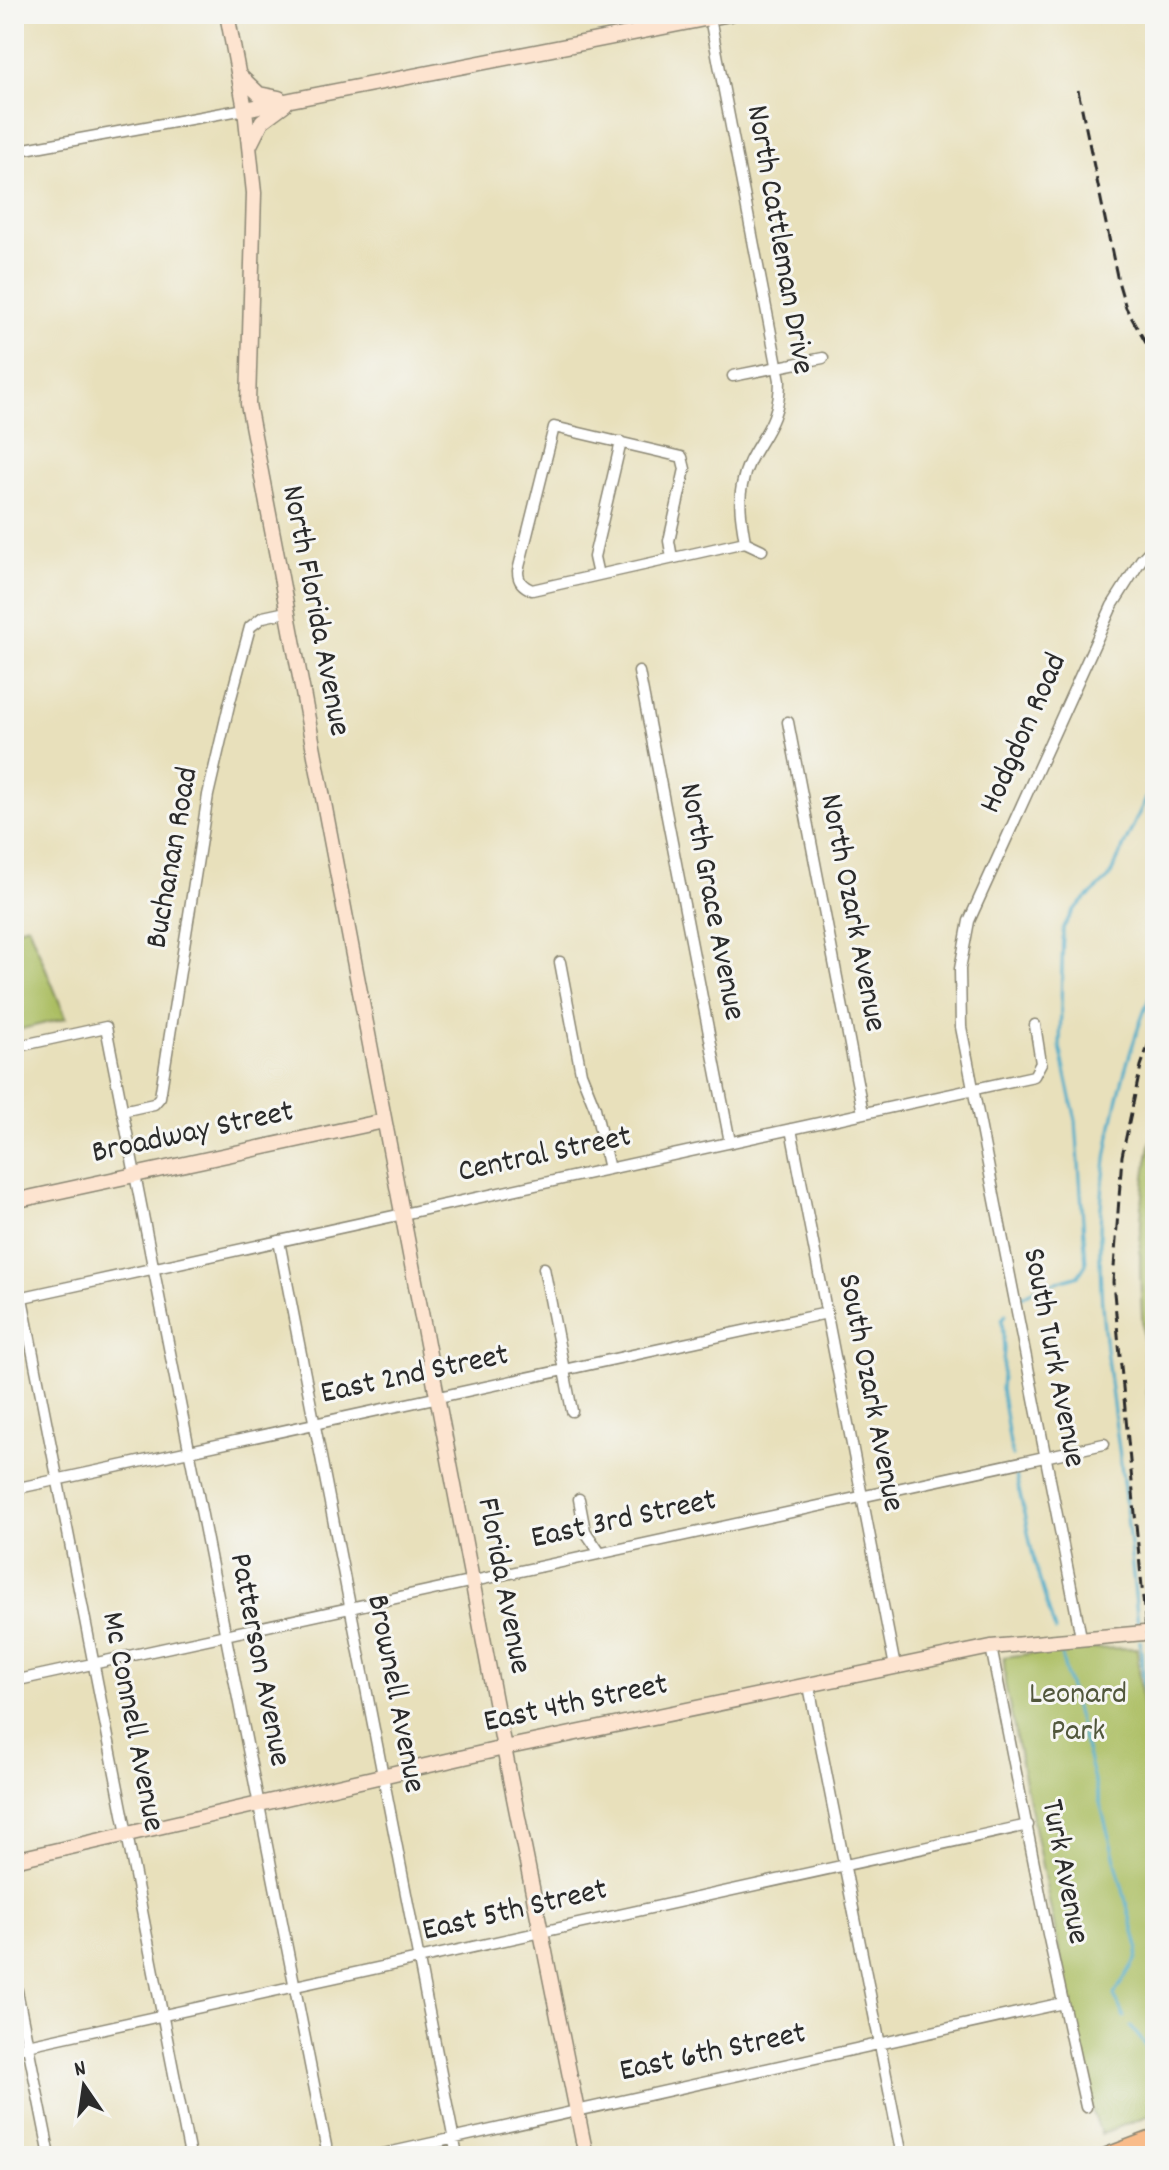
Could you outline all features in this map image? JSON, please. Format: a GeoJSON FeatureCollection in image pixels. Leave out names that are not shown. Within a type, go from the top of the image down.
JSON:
{"type":"FeatureCollection","features":[{"type":"Feature","properties":{"kind":"main road"},"geometry":{"type":"LineString","coordinates":[[1107,2156],[1155,2138]]}},
{"type":"Feature","properties":{"kind":"street","name":"North Florida Avenue"},"geometry":{"type":"LineString","coordinates":[[227,14],[245,109],[254,193],[248,404],[402,1214]]}},
{"type":"Feature","properties":{"kind":"street"},"geometry":{"type":"LineString","coordinates":[[14,151],[730,14]]}},
{"type":"Feature","properties":{"kind":"street","name":"North Cattleman Drive"},"geometry":{"type":"LineString","coordinates":[[710,18],[778,367],[778,413],[742,484],[745,542]]}},
{"type":"Feature","properties":{"kind":"street"},"geometry":{"type":"LineString","coordinates":[[238,71],[247,84],[263,96],[300,98]]}},
{"type":"Feature","properties":{"kind":"street"},"geometry":{"type":"LineString","coordinates":[[249,149],[265,118],[300,98]]}},
{"type":"Feature","properties":{"kind":"street"},"geometry":{"type":"LineString","coordinates":[[733,376],[823,358]]}},
{"type":"Feature","properties":{"kind":"street"},"geometry":{"type":"LineString","coordinates":[[672,558],[669,541],[684,461],[678,454],[554,427],[518,571],[520,582],[532,590],[745,542],[762,550]]}},
{"type":"Feature","properties":{"kind":"street"},"geometry":{"type":"LineString","coordinates":[[598,575],[594,557],[621,442]]}},
{"type":"Feature","properties":{"kind":"street","name":"Hodgdon Road"},"geometry":{"type":"LineString","coordinates":[[972,1088],[959,1016],[961,953],[969,921],[1112,606],[1141,560],[1155,545]]}},
{"type":"Feature","properties":{"kind":"street"},"geometry":{"type":"LineString","coordinates":[[249,630],[255,608]]}},
{"type":"Feature","properties":{"kind":"street"},"geometry":{"type":"LineString","coordinates":[[249,630],[259,619],[286,612]]}},
{"type":"Feature","properties":{"kind":"street","name":"Buchanan Road"},"geometry":{"type":"LineString","coordinates":[[122,1111],[154,1104],[160,1097],[208,795],[249,630]]}},
{"type":"Feature","properties":{"kind":"street","name":"North Grace Avenue"},"geometry":{"type":"LineString","coordinates":[[639,672],[730,1142]]}},
{"type":"Feature","properties":{"kind":"street","name":"North Ozark Avenue"},"geometry":{"type":"LineString","coordinates":[[788,722],[863,1113]]}},
{"type":"Feature","properties":{"kind":"street"},"geometry":{"type":"LineString","coordinates":[[560,962],[581,1073],[595,1108],[609,1169]]}},
{"type":"Feature","properties":{"kind":"street","name":"Central Street"},"geometry":{"type":"LineString","coordinates":[[18,1299],[1038,1074],[1041,1063],[1035,1025]]}},
{"type":"Feature","properties":{"kind":"street","name":"Patterson Avenue"},"geometry":{"type":"LineString","coordinates":[[14,1047],[106,1027],[328,2156]]}},
{"type":"Feature","properties":{"kind":"street","name":"South Turk Avenue"},"geometry":{"type":"LineString","coordinates":[[972,1088],[1081,1637]]}},
{"type":"Feature","properties":{"kind":"street","name":"Broadway Street"},"geometry":{"type":"LineString","coordinates":[[14,1201],[384,1121]]}},
{"type":"Feature","properties":{"kind":"street","name":"South Ozark Avenue"},"geometry":{"type":"LineString","coordinates":[[791,1129],[895,1667]]}},
{"type":"Feature","properties":{"kind":"street","name":"Florida Avenue"},"geometry":{"type":"LineString","coordinates":[[402,1214],[586,2156]]}},
{"type":"Feature","properties":{"kind":"street","name":"Brownell Avenue"},"geometry":{"type":"LineString","coordinates":[[279,1241],[457,2156]]}},
{"type":"Feature","properties":{"kind":"street"},"geometry":{"type":"LineString","coordinates":[[544,1268],[572,1411]]}},
{"type":"Feature","properties":{"kind":"street","name":"Mc Connell Avenue"},"geometry":{"type":"LineString","coordinates":[[18,1299],[94,1663],[190,2156]]}},
{"type":"Feature","properties":{"kind":"street","name":"East 2nd Street"},"geometry":{"type":"LineString","coordinates":[[14,1489],[827,1313]]}},
{"type":"Feature","properties":{"kind":"street","name":"East 3rd Street"},"geometry":{"type":"LineString","coordinates":[[14,1681],[1104,1444]]}},
{"type":"Feature","properties":{"kind":"street"},"geometry":{"type":"LineString","coordinates":[[579,1499],[585,1531],[600,1553]]}},
{"type":"Feature","properties":{"kind":"street","name":"East 4th Street"},"geometry":{"type":"LineString","coordinates":[[14,1860],[259,1807],[504,1748],[991,1647],[1155,1632]]}},
{"type":"Feature","properties":{"kind":"street","name":"Turk Avenue"},"geometry":{"type":"LineString","coordinates":[[991,1647],[1086,2107]]}},
{"type":"Feature","properties":{"kind":"street"},"geometry":{"type":"LineString","coordinates":[[809,1686],[902,2156]]}},
{"type":"Feature","properties":{"kind":"street","name":"East 5th Street"},"geometry":{"type":"LineString","coordinates":[[14,2048],[1028,1825]]}},
{"type":"Feature","properties":{"kind":"street"},"geometry":{"type":"LineString","coordinates":[[14,1976],[50,2156]]}},
{"type":"Feature","properties":{"kind":"street","name":"East 6th Street"},"geometry":{"type":"LineString","coordinates":[[374,2156],[1063,2003]]}},
{"type":"Feature","properties":{"kind":"green space"},"geometry":{"type":"Polygon","coordinates":[[[28,925],[66,1018],[14,1031],[14,929],[28,925]]]}},
{"type":"Feature","properties":{"kind":"green space"},"geometry":{"type":"Polygon","coordinates":[[[1155,1123],[1155,1483],[1140,1256],[1146,1167],[1155,1123]]]}},
{"type":"Feature","properties":{"kind":"green space","name":"Leonard Park"},"geometry":{"type":"Polygon","coordinates":[[[1137,1648],[1155,1842],[1155,2113],[1101,2134],[1091,2107],[1005,1684],[1004,1657],[1068,1649],[1137,1648]]]}},
{"type":"Feature","properties":{"kind":"waterway"},"geometry":{"type":"LineString","coordinates":[[1022,1297],[1036,1288],[1079,1275],[1086,1264],[1076,1121],[1060,1047],[1063,928],[1074,910],[1109,878],[1155,779]]}},
{"type":"Feature","properties":{"kind":"waterway"},"geometry":{"type":"LineString","coordinates":[[1138,1625],[1104,1329],[1100,1238],[1107,1150],[1113,1121],[1126,1065],[1155,983]]}},
{"type":"Feature","properties":{"kind":"waterway"},"geometry":{"type":"LineString","coordinates":[[1006,1314],[1002,1320],[1004,1349],[1001,1389],[1012,1456]]}},
{"type":"Feature","properties":{"kind":"waterway"},"geometry":{"type":"LineString","coordinates":[[1015,1471],[1034,1561],[1055,1631]]}},
{"type":"Feature","properties":{"kind":"waterway"},"geometry":{"type":"LineString","coordinates":[[1140,1641],[1155,1805]]}},
{"type":"Feature","properties":{"kind":"waterway"},"geometry":{"type":"LineString","coordinates":[[1059,1647],[1138,1947],[1136,1959],[1114,1995],[1124,2017]]}},
{"type":"Feature","properties":{"kind":"waterway"},"geometry":{"type":"LineString","coordinates":[[1131,2027],[1155,2057]]}},
{"type":"Feature","properties":{"kind":"railway"},"geometry":{"type":"LineString","coordinates":[[1078,90],[1118,281],[1126,308],[1155,359]]}},
{"type":"Feature","properties":{"kind":"railway"},"geometry":{"type":"LineString","coordinates":[[1155,1026],[1141,1066],[1122,1156],[1113,1282],[1155,1724]]}}]}
